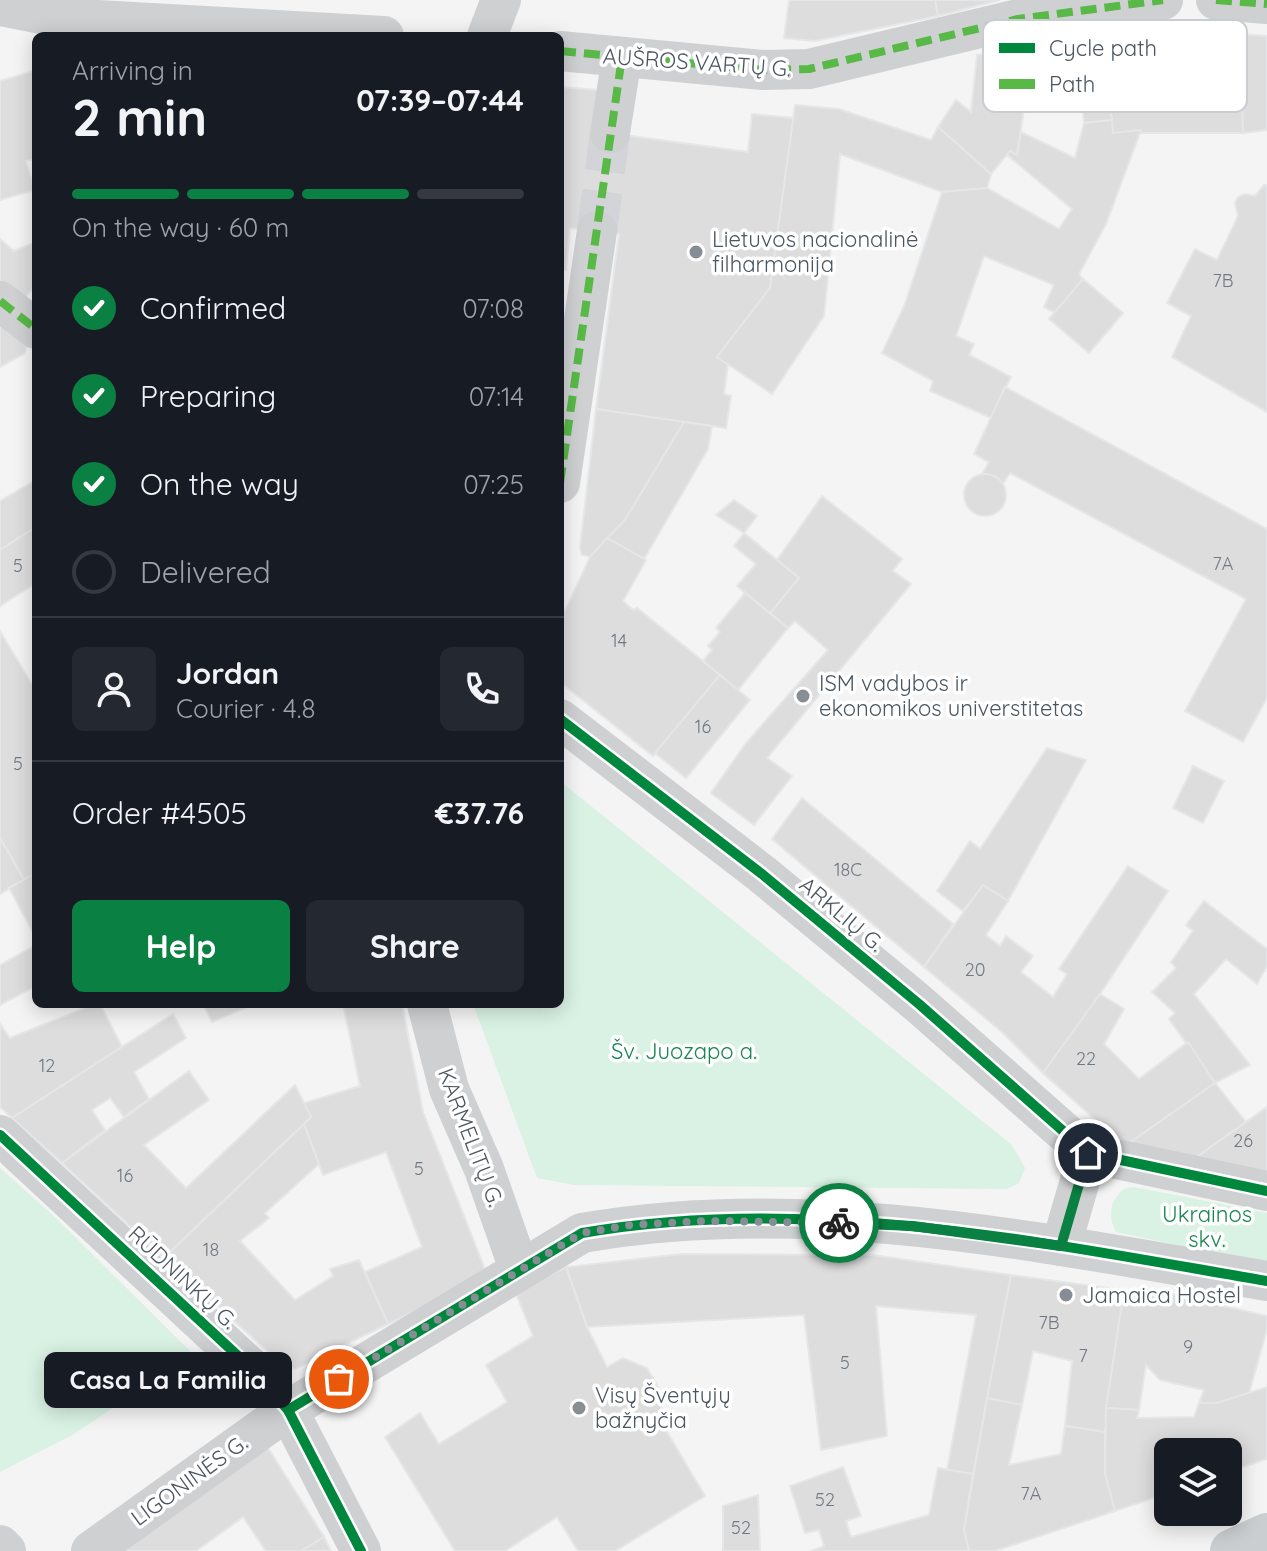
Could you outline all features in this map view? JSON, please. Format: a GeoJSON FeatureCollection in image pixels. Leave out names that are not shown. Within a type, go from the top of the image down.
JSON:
{"type":"FeatureCollection","features":[{"type":"Feature","properties":{"kind":"main road"},"geometry":{"type":"LineString","coordinates":[[1232,1551],[1267,1535]]}},
{"type":"Feature","properties":{"kind":"street"},"geometry":{"type":"LineString","coordinates":[[489,32],[501,0]]}},
{"type":"Feature","properties":{"kind":"street","name":"AUŠROS VARTŲ G."},"geometry":{"type":"LineString","coordinates":[[1014,20],[1163,0]]}},
{"type":"Feature","properties":{"kind":"street"},"geometry":{"type":"LineString","coordinates":[[1216,0],[1267,4]]}},
{"type":"Feature","properties":{"kind":"street"},"geometry":{"type":"LineString","coordinates":[[0,6],[62,18],[312,32]]}},
{"type":"Feature","properties":{"kind":"street"},"geometry":{"type":"LineString","coordinates":[[0,35],[62,18]]}},
{"type":"Feature","properties":{"kind":"street","name":"AUŠROS VARTŲ G."},"geometry":{"type":"LineString","coordinates":[[564,51],[763,70],[809,69],[983,27]]}},
{"type":"Feature","properties":{"kind":"street"},"geometry":{"type":"LineString","coordinates":[[610,133],[622,57]]}},
{"type":"Feature","properties":{"kind":"street"},"geometry":{"type":"LineString","coordinates":[[564,456],[597,231]]}},
{"type":"Feature","properties":{"kind":"street"},"geometry":{"type":"LineString","coordinates":[[0,301],[32,326]]}},
{"type":"Feature","properties":{"kind":"street","name":"ARKLIŲ G."},"geometry":{"type":"LineString","coordinates":[[564,722],[762,874],[919,1004],[1088,1153]]}},
{"type":"Feature","properties":{"kind":"street","name":"KARMELITŲ G."},"geometry":{"type":"LineString","coordinates":[[428,1008],[449,1089],[484,1169],[519,1269]]}},
{"type":"Feature","properties":{"kind":"street","name":"RŪDNINKŲ G."},"geometry":{"type":"LineString","coordinates":[[0,1135],[252,1369],[288,1410],[361,1551]]}},
{"type":"Feature","properties":{"kind":"street"},"geometry":{"type":"LineString","coordinates":[[1061,1246],[1088,1153],[1267,1191]]}},
{"type":"Feature","properties":{"kind":"street","name":"LIGONINĖS G."},"geometry":{"type":"LineString","coordinates":[[91,1551],[288,1410],[582,1233],[630,1225],[706,1221],[789,1220],[913,1226],[1061,1246],[1267,1281]]}},
{"type":"Feature","properties":{"kind":"street"},"geometry":{"type":"LineString","coordinates":[[0,1545],[6,1551]]}},
{"type":"Feature","properties":{"kind":"green space","name":"Šv. Juozapo a."},"geometry":{"type":"Polygon","coordinates":[[[564,784],[1012,1145],[1025,1168],[1019,1183],[1007,1189],[574,1185],[537,1178],[474,1008],[564,1008],[564,784]]]}},
{"type":"Feature","properties":{"kind":"green space"},"geometry":{"type":"Polygon","coordinates":[[[0,1168],[57,1219],[193,1354],[74,1434],[0,1472],[0,1168]]]}},
{"type":"Feature","properties":{"kind":"green space","name":"Ukrainos skv."},"geometry":{"type":"Polygon","coordinates":[[[1126,1188],[1267,1213],[1267,1264],[1116,1232],[1111,1214],[1113,1202],[1126,1188]]]}},
{"type":"Feature","properties":{"kind":"building"},"geometry":{"type":"Polygon","coordinates":[[[789,0],[935,0],[938,16],[815,41],[784,38],[789,0]]]}},
{"type":"Feature","properties":{"kind":"building"},"geometry":{"type":"Polygon","coordinates":[[[935,0],[1000,0],[938,16],[935,0]]]}},
{"type":"Feature","properties":{"kind":"building"},"geometry":{"type":"Polygon","coordinates":[[[1247,35],[1267,36],[1267,130],[1243,133],[1242,112],[1247,112],[1247,35]]]}},
{"type":"Feature","properties":{"kind":"building"},"geometry":{"type":"Polygon","coordinates":[[[983,54],[983,112],[1024,112],[1017,155],[1010,151],[991,174],[938,127],[956,100],[971,112],[977,55],[983,54]]]}},
{"type":"Feature","properties":{"kind":"building"},"geometry":{"type":"Polygon","coordinates":[[[32,71],[32,159],[26,161],[32,191],[0,200],[0,81],[32,71]]]}},
{"type":"Feature","properties":{"kind":"building","name":"Lietuvos nacionalinė filharmonija"},"geometry":{"type":"Polygon","coordinates":[[[564,87],[599,90],[610,133],[748,152],[752,114],[794,118],[770,288],[717,357],[728,364],[724,394],[731,396],[726,428],[596,409],[619,234],[570,228],[566,270],[564,87]]]}},
{"type":"Feature","properties":{"kind":"building"},"geometry":{"type":"Polygon","coordinates":[[[795,105],[839,109],[931,140],[938,127],[991,174],[987,188],[942,192],[840,154],[824,316],[772,394],[717,357],[770,288],[795,105]]]}},
{"type":"Feature","properties":{"kind":"building"},"geometry":{"type":"Polygon","coordinates":[[[1083,112],[1111,112],[1112,120],[1084,123],[1083,112]]]}},
{"type":"Feature","properties":{"kind":"building"},"geometry":{"type":"Polygon","coordinates":[[[1110,112],[1242,112],[1243,133],[1113,133],[1110,112]]]}},
{"type":"Feature","properties":{"kind":"building"},"geometry":{"type":"Polygon","coordinates":[[[1112,120],[1113,133],[1141,130],[1106,224],[1079,274],[1083,279],[1055,313],[1044,307],[1054,285],[984,256],[956,336],[974,344],[969,355],[1011,377],[991,418],[930,391],[933,381],[882,353],[905,304],[942,192],[987,188],[1059,229],[1072,209],[1007,155],[1010,151],[1017,155],[1021,132],[1075,158],[1084,123],[1112,120]]]}},
{"type":"Feature","properties":{"kind":"building"},"geometry":{"type":"Polygon","coordinates":[[[1267,185],[1267,412],[1172,357],[1191,316],[1167,303],[1195,249],[1217,260],[1238,216],[1235,203],[1238,197],[1245,194],[1255,196],[1267,185]]]}},
{"type":"Feature","properties":{"kind":"building"},"geometry":{"type":"Polygon","coordinates":[[[0,239],[14,251],[32,244],[32,289],[18,305],[0,291],[0,239]]]}},
{"type":"Feature","properties":{"kind":"building"},"geometry":{"type":"Polygon","coordinates":[[[1083,279],[1123,313],[1089,353],[1049,319],[1083,279]]]}},
{"type":"Feature","properties":{"kind":"building"},"geometry":{"type":"Polygon","coordinates":[[[0,316],[28,341],[25,353],[0,367],[0,316]]]}},
{"type":"Feature","properties":{"kind":"building"},"geometry":{"type":"Polygon","coordinates":[[[1005,387],[1267,529],[1267,698],[1243,742],[1185,711],[1246,599],[1010,473],[1003,484],[997,478],[982,474],[989,462],[974,454],[1005,387]]]}},
{"type":"Feature","properties":{"kind":"building"},"geometry":{"type":"Polygon","coordinates":[[[596,409],[684,422],[625,520],[590,557],[582,555],[580,548],[596,409]]]}},
{"type":"Feature","properties":{"kind":"building"},"geometry":{"type":"Polygon","coordinates":[[[684,422],[712,426],[708,449],[644,559],[607,538],[625,520],[684,422]]]}},
{"type":"Feature","properties":{"kind":"building"},"geometry":{"type":"Polygon","coordinates":[[[985,474],[1000,480],[1006,495],[1000,510],[985,516],[970,510],[964,495],[970,480],[985,474]]]}},
{"type":"Feature","properties":{"kind":"building"},"geometry":{"type":"Polygon","coordinates":[[[32,482],[32,530],[0,550],[0,501],[32,482]]]}},
{"type":"Feature","properties":{"kind":"building","name":"ISM vadybos ir ekonomikos universtitetas"},"geometry":{"type":"Polygon","coordinates":[[[822,496],[902,559],[893,571],[911,584],[767,758],[792,776],[754,825],[711,793],[746,743],[828,650],[795,621],[788,628],[770,613],[799,578],[777,560],[822,496]]]}},
{"type":"Feature","properties":{"kind":"building"},"geometry":{"type":"Polygon","coordinates":[[[734,500],[757,516],[744,533],[716,515],[734,500]]]}},
{"type":"Feature","properties":{"kind":"building"},"geometry":{"type":"Polygon","coordinates":[[[32,530],[32,586],[0,606],[0,550],[32,530]]]}},
{"type":"Feature","properties":{"kind":"building"},"geometry":{"type":"Polygon","coordinates":[[[744,533],[799,578],[770,613],[737,586],[756,564],[734,546],[744,533]]]}},
{"type":"Feature","properties":{"kind":"building"},"geometry":{"type":"Polygon","coordinates":[[[607,538],[646,560],[623,601],[633,610],[637,608],[720,675],[653,756],[564,685],[564,613],[590,557],[607,538]]]}},
{"type":"Feature","properties":{"kind":"building"},"geometry":{"type":"Polygon","coordinates":[[[745,593],[788,628],[738,690],[703,661],[712,650],[708,646],[720,632],[716,628],[745,593]]]}},
{"type":"Feature","properties":{"kind":"building"},"geometry":{"type":"Polygon","coordinates":[[[0,631],[32,684],[32,875],[24,880],[0,838],[0,631]]]}},
{"type":"Feature","properties":{"kind":"building"},"geometry":{"type":"Polygon","coordinates":[[[720,675],[750,700],[686,778],[655,753],[720,675]]]}},
{"type":"Feature","properties":{"kind":"building"},"geometry":{"type":"Polygon","coordinates":[[[1047,748],[1086,760],[1008,901],[983,885],[963,911],[937,891],[970,841],[980,849],[1047,748]]]}},
{"type":"Feature","properties":{"kind":"building"},"geometry":{"type":"Polygon","coordinates":[[[1193,766],[1224,781],[1203,823],[1173,808],[1193,766]]]}},
{"type":"Feature","properties":{"kind":"building"},"geometry":{"type":"Polygon","coordinates":[[[802,798],[953,924],[924,967],[772,839],[802,798]]]}},
{"type":"Feature","properties":{"kind":"building"},"geometry":{"type":"Polygon","coordinates":[[[0,838],[24,880],[0,894],[0,838]]]}},
{"type":"Feature","properties":{"kind":"building"},"geometry":{"type":"Polygon","coordinates":[[[1128,866],[1168,891],[1067,1044],[1043,1073],[1002,1032],[924,967],[983,885],[1008,901],[986,935],[1000,946],[1006,936],[1033,956],[1021,972],[1053,997],[1067,974],[1059,969],[1128,866]]]}},
{"type":"Feature","properties":{"kind":"building"},"geometry":{"type":"Polygon","coordinates":[[[32,875],[32,931],[9,888],[32,875]]]}},
{"type":"Feature","properties":{"kind":"building"},"geometry":{"type":"Polygon","coordinates":[[[1204,901],[1267,949],[1267,966],[1257,984],[1226,959],[1194,994],[1250,1065],[1215,1083],[1169,1019],[1175,1013],[1152,992],[1176,968],[1171,962],[1193,931],[1186,925],[1204,901]]]}},
{"type":"Feature","properties":{"kind":"building"},"geometry":{"type":"Polygon","coordinates":[[[32,947],[32,988],[0,1005],[0,965],[32,947]]]}},
{"type":"Feature","properties":{"kind":"building"},"geometry":{"type":"Polygon","coordinates":[[[1100,994],[1124,1009],[1104,1044],[1139,1079],[1188,1042],[1215,1083],[1125,1146],[1043,1073],[1100,994]]]}},
{"type":"Feature","properties":{"kind":"building"},"geometry":{"type":"Polygon","coordinates":[[[85,1008],[102,1008],[123,1049],[12,1118],[0,1107],[0,1024],[10,1038],[85,1008]]]}},
{"type":"Feature","properties":{"kind":"building"},"geometry":{"type":"Polygon","coordinates":[[[205,1008],[244,1008],[212,1022],[205,1008]]]}},
{"type":"Feature","properties":{"kind":"building"},"geometry":{"type":"Polygon","coordinates":[[[344,1008],[403,1008],[423,1112],[488,1277],[388,1324],[365,1272],[422,1247],[386,1152],[323,1175],[304,1124],[311,1117],[304,1103],[360,1086],[344,1008]]]}},
{"type":"Feature","properties":{"kind":"building"},"geometry":{"type":"Polygon","coordinates":[[[173,1014],[186,1038],[134,1072],[149,1099],[124,1117],[110,1098],[92,1110],[105,1130],[62,1163],[12,1118],[173,1014]]]}},
{"type":"Feature","properties":{"kind":"building"},"geometry":{"type":"Polygon","coordinates":[[[189,1071],[209,1100],[144,1145],[186,1188],[295,1085],[311,1117],[164,1258],[62,1163],[189,1071]]]}},
{"type":"Feature","properties":{"kind":"building"},"geometry":{"type":"Polygon","coordinates":[[[1215,1083],[1246,1122],[1194,1159],[1125,1146],[1215,1083]]]}},
{"type":"Feature","properties":{"kind":"building"},"geometry":{"type":"Polygon","coordinates":[[[1267,1107],[1267,1171],[1194,1159],[1267,1107]]]}},
{"type":"Feature","properties":{"kind":"building"},"geometry":{"type":"Polygon","coordinates":[[[304,1124],[319,1164],[265,1213],[269,1218],[240,1241],[295,1300],[333,1276],[330,1269],[359,1260],[388,1324],[295,1369],[284,1366],[164,1258],[304,1124]]]}},
{"type":"Feature","properties":{"kind":"building"},"geometry":{"type":"Polygon","coordinates":[[[682,1254],[873,1255],[1011,1275],[973,1474],[947,1470],[976,1315],[876,1306],[887,1436],[821,1450],[804,1315],[587,1327],[566,1267],[682,1254]]]}},
{"type":"Feature","properties":{"kind":"building","name":"Visų Šventųjų bažnyčia"},"geometry":{"type":"Polygon","coordinates":[[[566,1267],[587,1327],[607,1367],[623,1358],[647,1368],[662,1394],[660,1420],[705,1496],[615,1551],[578,1551],[557,1517],[505,1551],[455,1551],[385,1437],[420,1413],[439,1444],[507,1402],[486,1365],[533,1336],[515,1291],[566,1267]]]}},
{"type":"Feature","properties":{"kind":"building"},"geometry":{"type":"Polygon","coordinates":[[[1011,1275],[1124,1290],[1105,1432],[1065,1426],[1072,1361],[1033,1351],[1022,1405],[987,1398],[1011,1275]]]}},
{"type":"Feature","properties":{"kind":"building"},"geometry":{"type":"Polygon","coordinates":[[[1124,1290],[1162,1297],[1164,1292],[1267,1316],[1267,1329],[1249,1394],[1217,1403],[1199,1403],[1204,1390],[1160,1380],[1146,1365],[1139,1410],[1106,1408],[1124,1290]]]}},
{"type":"Feature","properties":{"kind":"building"},"geometry":{"type":"Polygon","coordinates":[[[1267,1387],[1267,1459],[1242,1467],[1242,1438],[1154,1438],[1154,1498],[1115,1511],[1105,1474],[1106,1408],[1139,1410],[1137,1418],[1194,1417],[1199,1403],[1217,1403],[1267,1387]]]}},
{"type":"Feature","properties":{"kind":"building"},"geometry":{"type":"Polygon","coordinates":[[[987,1398],[1022,1405],[1009,1465],[1061,1454],[1065,1426],[1105,1432],[1105,1474],[1115,1511],[995,1551],[969,1551],[964,1530],[987,1398]]]}},
{"type":"Feature","properties":{"kind":"building"},"geometry":{"type":"Polygon","coordinates":[[[265,1443],[324,1537],[301,1551],[266,1551],[243,1517],[196,1551],[128,1551],[123,1545],[265,1443]]]}},
{"type":"Feature","properties":{"kind":"building"},"geometry":{"type":"Polygon","coordinates":[[[843,1467],[861,1516],[846,1521],[851,1537],[929,1515],[938,1468],[973,1474],[964,1530],[969,1551],[811,1551],[824,1546],[819,1530],[805,1533],[790,1486],[843,1467]]]}},
{"type":"Feature","properties":{"kind":"building"},"geometry":{"type":"Polygon","coordinates":[[[758,1495],[760,1551],[723,1551],[723,1506],[758,1495]]]}},
{"type":"Feature","properties":{"kind":"building"},"geometry":{"type":"Polygon","coordinates":[[[324,1537],[331,1551],[301,1551],[324,1537]]]}},
{"type":"Feature","properties":{"kind":"tunnel"},"geometry":{"type":"LineString","coordinates":[[597,231],[610,133]]}},
{"type":"Feature","properties":{"kind":"marked path"},"geometry":{"type":"LineString","coordinates":[[1014,20],[1163,0]]}},
{"type":"Feature","properties":{"kind":"marked path"},"geometry":{"type":"LineString","coordinates":[[1216,0],[1267,4]]}},
{"type":"Feature","properties":{"kind":"marked path"},"geometry":{"type":"LineString","coordinates":[[564,51],[763,70],[809,69],[983,27]]}},
{"type":"Feature","properties":{"kind":"marked path"},"geometry":{"type":"LineString","coordinates":[[564,456],[622,57]]}},
{"type":"Feature","properties":{"kind":"marked path"},"geometry":{"type":"LineString","coordinates":[[0,301],[32,326]]}},
{"type":"Feature","properties":{"kind":"cycle path"},"geometry":{"type":"LineString","coordinates":[[564,722],[762,874],[919,1004],[1088,1153],[1267,1191]]}},
{"type":"Feature","properties":{"kind":"cycle path"},"geometry":{"type":"LineString","coordinates":[[0,1135],[252,1369],[288,1410],[361,1551]]}},
{"type":"Feature","properties":{"kind":"cycle path"},"geometry":{"type":"LineString","coordinates":[[288,1410],[582,1233],[667,1222],[753,1218],[840,1221],[1012,1239],[1267,1281]]}},
{"type":"Feature","properties":{"kind":"way so far"},"geometry":{"type":"LineString","coordinates":[[339,1379],[582,1233],[630,1225],[706,1221],[839,1223]]}},
{"type":"Feature","properties":{"kind":"place","name":"Lietuvos nacionalinė filharmonija"},"geometry":{"type":"Point","coordinates":[696,252]}},
{"type":"Feature","properties":{"kind":"place","name":"ISM vadybos ir ekonomikos universtitetas"},"geometry":{"type":"Point","coordinates":[803,696]}},
{"type":"Feature","properties":{"kind":"place","name":"Jamaica Hostel"},"geometry":{"type":"Point","coordinates":[1066,1295]}},
{"type":"Feature","properties":{"kind":"place","name":"Casa La Familia"},"geometry":{"type":"Point","coordinates":[339,1379]}},
{"type":"Feature","properties":{"kind":"place","name":"Visų Šventųjų bažnyčia"},"geometry":{"type":"Point","coordinates":[579,1408]}},
{"type":"Feature","properties":{"kind":"route"},"geometry":{"type":"LineString","coordinates":[[839,1223],[913,1226],[1061,1246],[1088,1153]]}}]}
